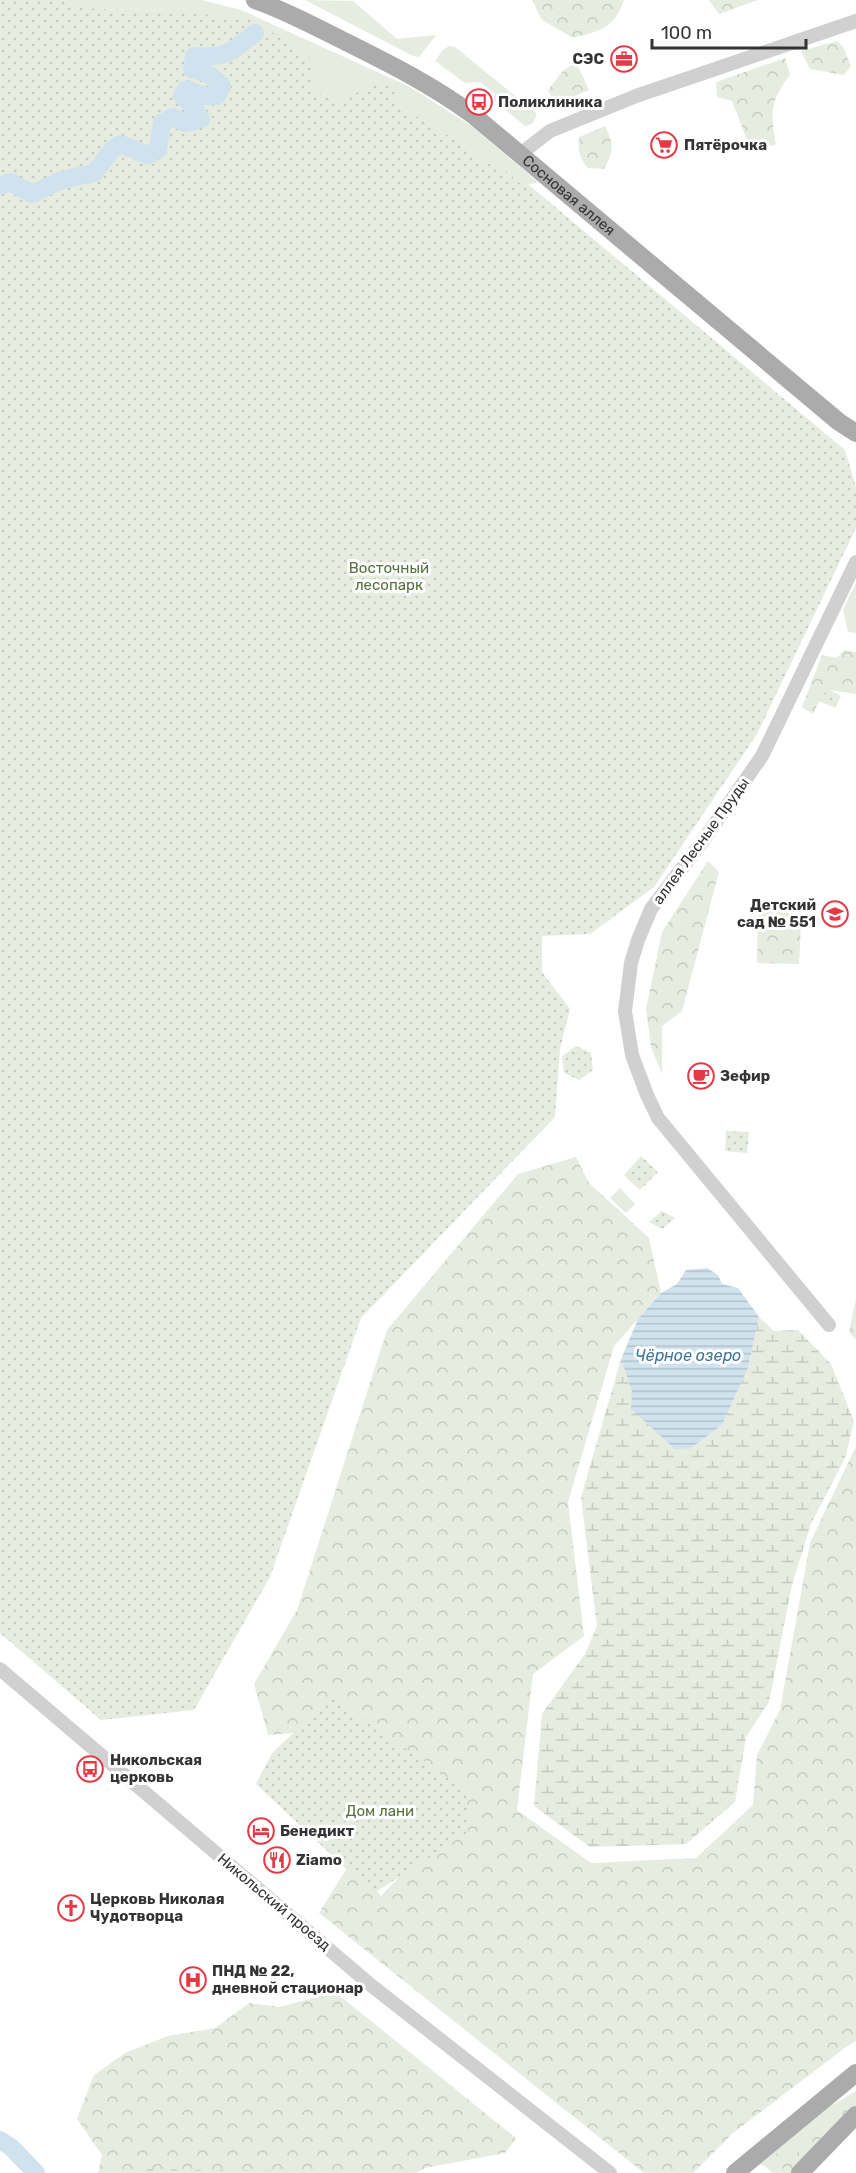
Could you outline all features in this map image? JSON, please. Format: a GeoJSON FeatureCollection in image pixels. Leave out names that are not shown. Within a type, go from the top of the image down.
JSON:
{"type":"FeatureCollection","features":[{"type":"Feature","properties":{"kind":"main road","name":"Сосновая аллея"},"geometry":{"type":"LineString","coordinates":[[255,0],[311,24],[417,77],[473,115],[839,422],[856,433]]}},
{"type":"Feature","properties":{"kind":"main road"},"geometry":{"type":"LineString","coordinates":[[735,2173],[856,2073]]}},
{"type":"Feature","properties":{"kind":"main road"},"geometry":{"type":"LineString","coordinates":[[800,2173],[856,2115]]}},
{"type":"Feature","properties":{"kind":"main road"},"geometry":{"type":"LineString","coordinates":[[749,2173],[758,2173]]}},
{"type":"Feature","properties":{"kind":"street"},"geometry":{"type":"LineString","coordinates":[[519,155],[550,131],[636,96],[856,21]]}},
{"type":"Feature","properties":{"kind":"street","name":"аллея Лесные Пруды"},"geometry":{"type":"LineString","coordinates":[[830,1325],[658,1118],[632,1056],[625,1011],[631,963],[651,909],[702,842],[762,756],[856,562]]}},
{"type":"Feature","properties":{"kind":"street","name":"Никольский проезд"},"geometry":{"type":"LineString","coordinates":[[0,1669],[372,1986],[610,2173]]}},
{"type":"Feature","properties":{"kind":"green space","name":"Восточный лесопарк"},"geometry":{"type":"Polygon","coordinates":[[[0,0],[60,0],[95,9],[170,11],[253,19],[311,59],[311,88],[336,102],[381,82],[397,91],[399,106],[467,147],[476,161],[501,166],[523,186],[529,185],[845,450],[856,487],[856,528],[757,734],[654,887],[590,934],[542,936],[542,972],[570,1009],[560,1049],[555,1117],[361,1318],[270,1577],[194,1710],[101,1720],[0,1633],[0,0]]]}},
{"type":"Feature","properties":{"kind":"green space"},"geometry":{"type":"Polygon","coordinates":[[[60,0],[202,0],[241,10],[410,87],[470,125],[538,182],[523,186],[501,166],[476,161],[467,147],[399,106],[336,102],[311,88],[311,59],[170,11],[95,9],[60,0]]]}},
{"type":"Feature","properties":{"kind":"green space"},"geometry":{"type":"Polygon","coordinates":[[[305,0],[353,1],[397,39],[436,35],[419,57],[413,56],[305,0]]]}},
{"type":"Feature","properties":{"kind":"green space"},"geometry":{"type":"Polygon","coordinates":[[[532,0],[624,0],[610,23],[598,31],[573,38],[542,20],[532,0]]]}},
{"type":"Feature","properties":{"kind":"green space"},"geometry":{"type":"Polygon","coordinates":[[[709,0],[758,0],[719,14],[709,0]]]}},
{"type":"Feature","properties":{"kind":"green space"},"geometry":{"type":"Polygon","coordinates":[[[837,41],[843,47],[851,66],[844,75],[810,69],[801,51],[837,41]]]}},
{"type":"Feature","properties":{"kind":"green space"},"geometry":{"type":"Polygon","coordinates":[[[449,46],[455,47],[536,113],[534,122],[525,126],[494,100],[495,94],[480,82],[465,83],[435,61],[449,46]]]}},
{"type":"Feature","properties":{"kind":"green space"},"geometry":{"type":"Polygon","coordinates":[[[785,58],[790,74],[773,108],[776,145],[750,148],[732,101],[717,97],[716,82],[785,58]]]}},
{"type":"Feature","properties":{"kind":"green space"},"geometry":{"type":"Polygon","coordinates":[[[576,62],[589,90],[555,104],[548,90],[562,72],[576,62]]]}},
{"type":"Feature","properties":{"kind":"green space"},"geometry":{"type":"Polygon","coordinates":[[[605,126],[612,148],[610,157],[604,169],[588,168],[580,154],[579,137],[605,126]]]}},
{"type":"Feature","properties":{"kind":"green space"},"geometry":{"type":"Polygon","coordinates":[[[856,583],[856,633],[848,632],[843,609],[856,583]]]}},
{"type":"Feature","properties":{"kind":"green space"},"geometry":{"type":"Polygon","coordinates":[[[844,650],[856,652],[856,694],[829,690],[822,695],[813,714],[802,707],[822,655],[837,658],[844,650]]]}},
{"type":"Feature","properties":{"kind":"green space"},"geometry":{"type":"Polygon","coordinates":[[[829,690],[841,696],[835,708],[819,701],[822,695],[829,690]]]}},
{"type":"Feature","properties":{"kind":"green space"},"geometry":{"type":"Polygon","coordinates":[[[708,861],[719,872],[682,1011],[662,1026],[662,1074],[651,1047],[646,1009],[662,932],[708,861]]]}},
{"type":"Feature","properties":{"kind":"green space"},"geometry":{"type":"Polygon","coordinates":[[[758,904],[802,907],[799,964],[757,963],[758,904]]]}},
{"type":"Feature","properties":{"kind":"green space"},"geometry":{"type":"Polygon","coordinates":[[[576,1046],[591,1053],[593,1070],[579,1080],[564,1073],[562,1056],[576,1046]]]}},
{"type":"Feature","properties":{"kind":"green space"},"geometry":{"type":"Polygon","coordinates":[[[726,1131],[749,1132],[747,1153],[725,1151],[726,1131]]]}},
{"type":"Feature","properties":{"kind":"green space"},"geometry":{"type":"Polygon","coordinates":[[[641,1156],[658,1172],[640,1190],[624,1175],[641,1156]]]}},
{"type":"Feature","properties":{"kind":"green space"},"geometry":{"type":"Polygon","coordinates":[[[576,1157],[589,1183],[649,1238],[661,1293],[614,1346],[568,1502],[584,1636],[533,1674],[517,1810],[591,1863],[696,1858],[753,1805],[757,1755],[780,1710],[810,1543],[856,1446],[856,2041],[733,2133],[693,2173],[644,2173],[319,1913],[352,1860],[381,1896],[420,1855],[307,1732],[268,1735],[254,1684],[297,1610],[387,1330],[518,1174],[576,1157]]]}},
{"type":"Feature","properties":{"kind":"green space"},"geometry":{"type":"Polygon","coordinates":[[[620,1188],[635,1204],[626,1213],[610,1198],[620,1188]]]}},
{"type":"Feature","properties":{"kind":"green space"},"geometry":{"type":"Polygon","coordinates":[[[662,1211],[675,1218],[662,1229],[649,1222],[662,1211]]]}},
{"type":"Feature","properties":{"kind":"green space"},"geometry":{"type":"Polygon","coordinates":[[[856,1299],[856,1340],[849,1332],[856,1299]]]}},
{"type":"Feature","properties":{"kind":"green space"},"geometry":{"type":"Polygon","coordinates":[[[759,1317],[774,1331],[798,1330],[831,1364],[854,1421],[845,1458],[811,1524],[792,1585],[769,1702],[746,1737],[735,1802],[686,1844],[590,1847],[534,1806],[542,1714],[585,1654],[597,1626],[581,1497],[621,1359],[632,1392],[691,1448],[722,1425],[748,1368],[759,1317]]]}},
{"type":"Feature","properties":{"kind":"green space","name":"Дом лани"},"geometry":{"type":"Polygon","coordinates":[[[331,1698],[466,1790],[468,1832],[373,1894],[256,1784],[272,1753],[331,1698]]]}},
{"type":"Feature","properties":{"kind":"green space"},"geometry":{"type":"Polygon","coordinates":[[[335,1992],[516,2138],[505,2153],[425,2168],[416,2173],[98,2173],[102,2155],[77,2119],[94,2075],[125,2053],[168,2036],[215,2028],[249,2003],[280,2007],[335,1992]]]}},
{"type":"Feature","properties":{"kind":"green space"},"geometry":{"type":"Polygon","coordinates":[[[856,2091],[856,2106],[792,2173],[773,2173],[757,2163],[827,2108],[856,2091]]]}},
{"type":"Feature","properties":{"kind":"green space"},"geometry":{"type":"Polygon","coordinates":[[[845,2104],[847,2112],[836,2123],[825,2114],[833,2108],[845,2104]]]}},
{"type":"Feature","properties":{"kind":"green space"},"geometry":{"type":"Polygon","coordinates":[[[817,2126],[822,2135],[815,2149],[808,2153],[796,2140],[806,2129],[817,2126]]]}},
{"type":"Feature","properties":{"kind":"green space"},"geometry":{"type":"Polygon","coordinates":[[[793,2145],[799,2152],[800,2162],[789,2172],[775,2164],[772,2156],[793,2145]]]}},
{"type":"Feature","properties":{"kind":"green space"},"geometry":{"type":"Polygon","coordinates":[[[145,2169],[397,2172],[397,2173],[142,2173],[145,2169]]]}},
{"type":"Feature","properties":{"kind":"water","name":"Чёрное озеро"},"geometry":{"type":"Polygon","coordinates":[[[707,1268],[718,1275],[722,1284],[738,1288],[759,1317],[748,1368],[722,1425],[691,1448],[675,1449],[631,1409],[632,1392],[621,1359],[638,1319],[661,1293],[677,1284],[686,1270],[707,1268]]]}},
{"type":"Feature","properties":{"kind":"waterway"},"geometry":{"type":"LineString","coordinates":[[0,186],[10,182],[32,194],[62,180],[94,173],[112,150],[120,144],[148,155],[158,150],[162,123],[173,117],[186,123],[201,119],[194,107],[182,96],[186,89],[204,96],[217,96],[222,86],[210,75],[192,69],[194,56],[205,57],[228,53],[255,33]]}},
{"type":"Feature","properties":{"kind":"waterway"},"geometry":{"type":"LineString","coordinates":[[0,2140],[11,2147],[36,2173]]}},
{"type":"Feature","properties":{"kind":"place","name":"СЭС"},"geometry":{"type":"Point","coordinates":[624,59]}},
{"type":"Feature","properties":{"kind":"place","name":"Поликлиника"},"geometry":{"type":"Point","coordinates":[479,102]}},
{"type":"Feature","properties":{"kind":"place","name":"Пятёрочка"},"geometry":{"type":"Point","coordinates":[664,145]}},
{"type":"Feature","properties":{"kind":"place","name":"Детский сад № 551"},"geometry":{"type":"Point","coordinates":[835,914]}},
{"type":"Feature","properties":{"kind":"place","name":"Зефир"},"geometry":{"type":"Point","coordinates":[701,1076]}},
{"type":"Feature","properties":{"kind":"place","name":"Никольская церковь"},"geometry":{"type":"Point","coordinates":[90,1769]}},
{"type":"Feature","properties":{"kind":"place","name":"Бенедикт"},"geometry":{"type":"Point","coordinates":[261,1831]}},
{"type":"Feature","properties":{"kind":"place","name":"Ziamo"},"geometry":{"type":"Point","coordinates":[277,1860]}},
{"type":"Feature","properties":{"kind":"place","name":"Церковь Николая Чудотворца"},"geometry":{"type":"Point","coordinates":[71,1908]}},
{"type":"Feature","properties":{"kind":"place","name":"ПНД № 22, дневной стационар"},"geometry":{"type":"Point","coordinates":[193,1980]}}]}
